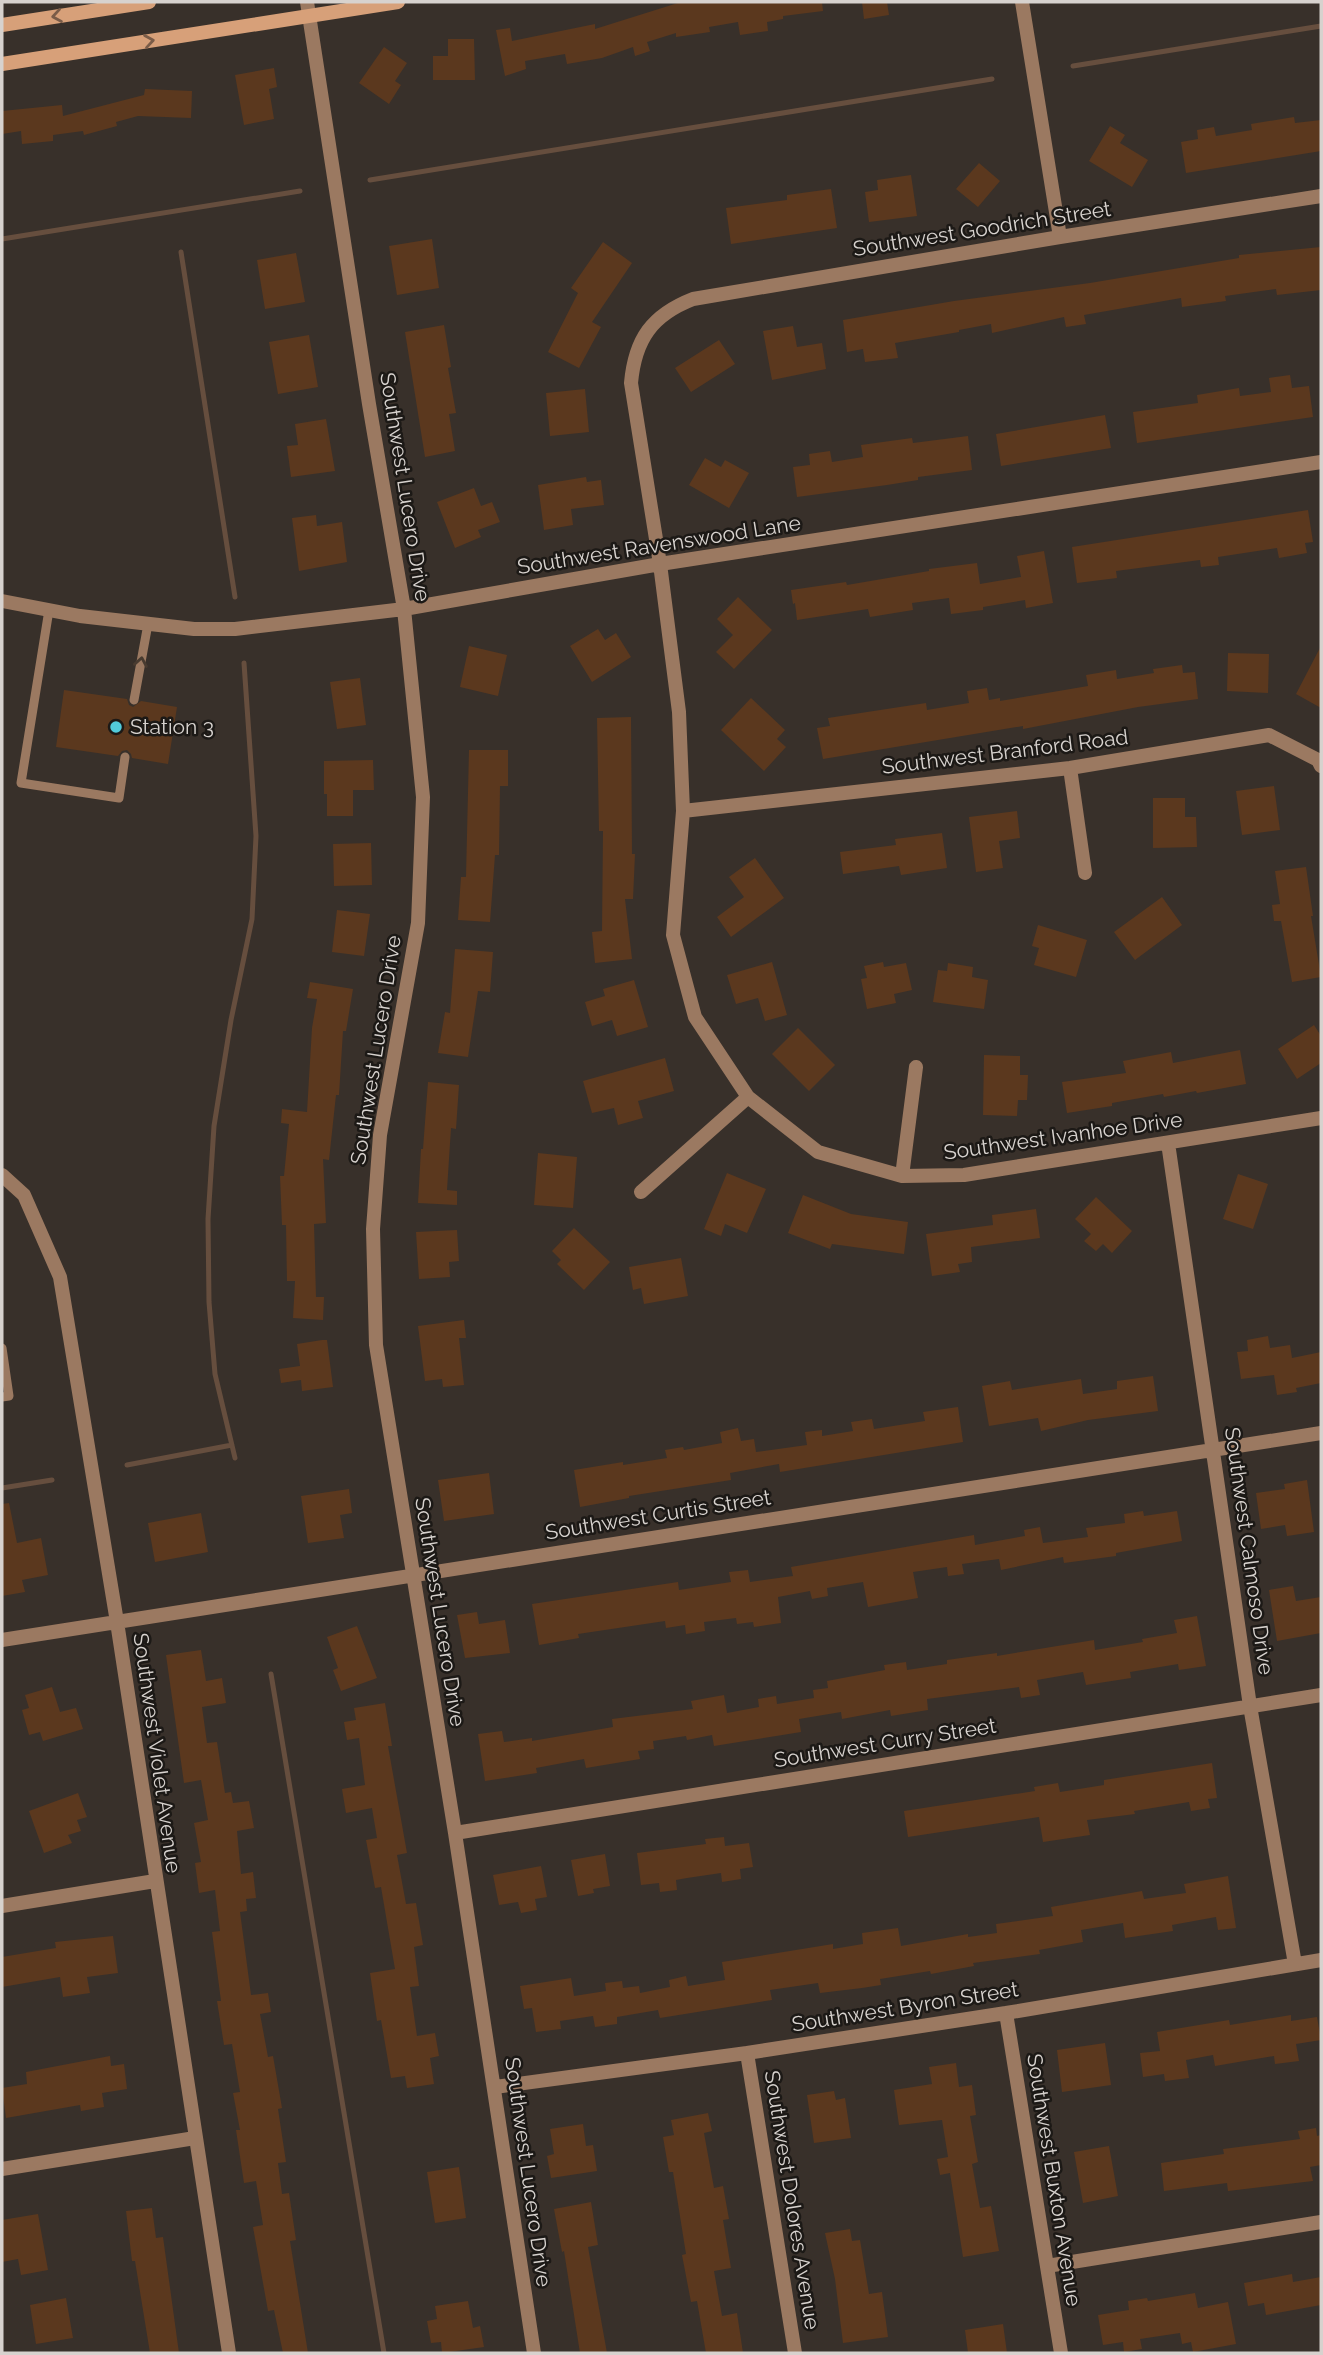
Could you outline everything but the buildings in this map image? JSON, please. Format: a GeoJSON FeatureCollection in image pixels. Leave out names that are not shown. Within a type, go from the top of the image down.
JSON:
{"type":"FeatureCollection","features":[{"type":"Feature","properties":{"kind":"main road"},"geometry":{"type":"LineString","coordinates":[[2,25],[149,2]]}},
{"type":"Feature","properties":{"kind":"main road"},"geometry":{"type":"LineString","coordinates":[[2,64],[308,9],[398,2]]}},
{"type":"Feature","properties":{"kind":"street"},"geometry":{"type":"LineString","coordinates":[[1022,2],[1060,237]]}},
{"type":"Feature","properties":{"kind":"street","name":"Southwest Lucero Drive"},"geometry":{"type":"LineString","coordinates":[[308,9],[369,404],[404,609],[423,797],[418,923],[380,1135],[373,1228],[376,1345],[495,2087],[534,2353]]}},
{"type":"Feature","properties":{"kind":"street","name":"Southwest Goodrich Street"},"geometry":{"type":"LineString","coordinates":[[655,321],[679,305],[712,294],[1321,196]]}},
{"type":"Feature","properties":{"kind":"street","name":"Southwest Ivanhoe Drive"},"geometry":{"type":"LineString","coordinates":[[655,321],[638,349],[631,383],[660,564],[679,712],[683,811],[673,935],[695,1017],[748,1097],[818,1152],[902,1176],[964,1175],[1321,1118]]}},
{"type":"Feature","properties":{"kind":"street","name":"Southwest Ravenswood Lane"},"geometry":{"type":"LineString","coordinates":[[2,601],[148,624],[194,629],[235,629],[404,609],[660,564],[1321,463]]}},
{"type":"Feature","properties":{"kind":"street","name":"Southwest Branford Road"},"geometry":{"type":"LineString","coordinates":[[683,811],[1070,768],[1269,735],[1318,760],[1321,766]]}},
{"type":"Feature","properties":{"kind":"street"},"geometry":{"type":"LineString","coordinates":[[1070,768],[1086,873]]}},
{"type":"Feature","properties":{"kind":"street"},"geometry":{"type":"LineString","coordinates":[[902,1176],[916,1067]]}},
{"type":"Feature","properties":{"kind":"street"},"geometry":{"type":"LineString","coordinates":[[641,1192],[748,1097]]}},
{"type":"Feature","properties":{"kind":"street","name":"Southwest Calmoso Drive"},"geometry":{"type":"LineString","coordinates":[[1168,1143],[1250,1706],[1295,1964]]}},
{"type":"Feature","properties":{"kind":"street","name":"Southwest Violet Avenue"},"geometry":{"type":"LineString","coordinates":[[2,1175],[24,1195],[60,1277],[117,1622],[229,2353]]}},
{"type":"Feature","properties":{"kind":"street","name":"Southwest Curtis Street"},"geometry":{"type":"LineString","coordinates":[[2,1640],[1321,1433]]}},
{"type":"Feature","properties":{"kind":"street","name":"Southwest Curry Street"},"geometry":{"type":"LineString","coordinates":[[455,1833],[1321,1695]]}},
{"type":"Feature","properties":{"kind":"street"},"geometry":{"type":"LineString","coordinates":[[2,1906],[155,1881]]}},
{"type":"Feature","properties":{"kind":"street","name":"Southwest Byron Street"},"geometry":{"type":"LineString","coordinates":[[495,2087],[747,2053],[1321,1960]]}},
{"type":"Feature","properties":{"kind":"street","name":"Southwest Buxton Avenue"},"geometry":{"type":"LineString","coordinates":[[1006,2013],[1061,2353]]}},
{"type":"Feature","properties":{"kind":"street","name":"Southwest Dolores Avenue"},"geometry":{"type":"LineString","coordinates":[[747,2053],[795,2353]]}},
{"type":"Feature","properties":{"kind":"street"},"geometry":{"type":"LineString","coordinates":[[2,2169],[195,2138]]}},
{"type":"Feature","properties":{"kind":"street"},"geometry":{"type":"LineString","coordinates":[[1047,2266],[1321,2222]]}},
{"type":"Feature","properties":{"kind":"lane"},"geometry":{"type":"LineString","coordinates":[[49,610],[21,783],[118,798],[125,757]]}},
{"type":"Feature","properties":{"kind":"lane"},"geometry":{"type":"LineString","coordinates":[[134,700],[148,624]]}},
{"type":"Feature","properties":{"kind":"lane"},"geometry":{"type":"LineString","coordinates":[[2,1348],[9,1396],[2,1397]]}},
{"type":"Feature","properties":{"kind":"waterway"},"geometry":{"type":"LineString","coordinates":[[1073,66],[1321,26]]}},
{"type":"Feature","properties":{"kind":"waterway"},"geometry":{"type":"LineString","coordinates":[[370,180],[992,79]]}},
{"type":"Feature","properties":{"kind":"waterway"},"geometry":{"type":"LineString","coordinates":[[2,239],[300,191]]}},
{"type":"Feature","properties":{"kind":"waterway"},"geometry":{"type":"LineString","coordinates":[[181,252],[235,597]]}},
{"type":"Feature","properties":{"kind":"waterway"},"geometry":{"type":"LineString","coordinates":[[235,1458],[215,1374],[209,1302],[208,1219],[214,1126],[231,1020],[252,919],[256,836],[244,663]]}},
{"type":"Feature","properties":{"kind":"waterway"},"geometry":{"type":"LineString","coordinates":[[127,1465],[232,1445]]}},
{"type":"Feature","properties":{"kind":"waterway"},"geometry":{"type":"LineString","coordinates":[[2,1488],[52,1480]]}},
{"type":"Feature","properties":{"kind":"waterway"},"geometry":{"type":"LineString","coordinates":[[271,1674],[384,2353]]}},
{"type":"Feature","properties":{"kind":"place","name":"Station 3"},"geometry":{"type":"Point","coordinates":[116,727]}}]}
